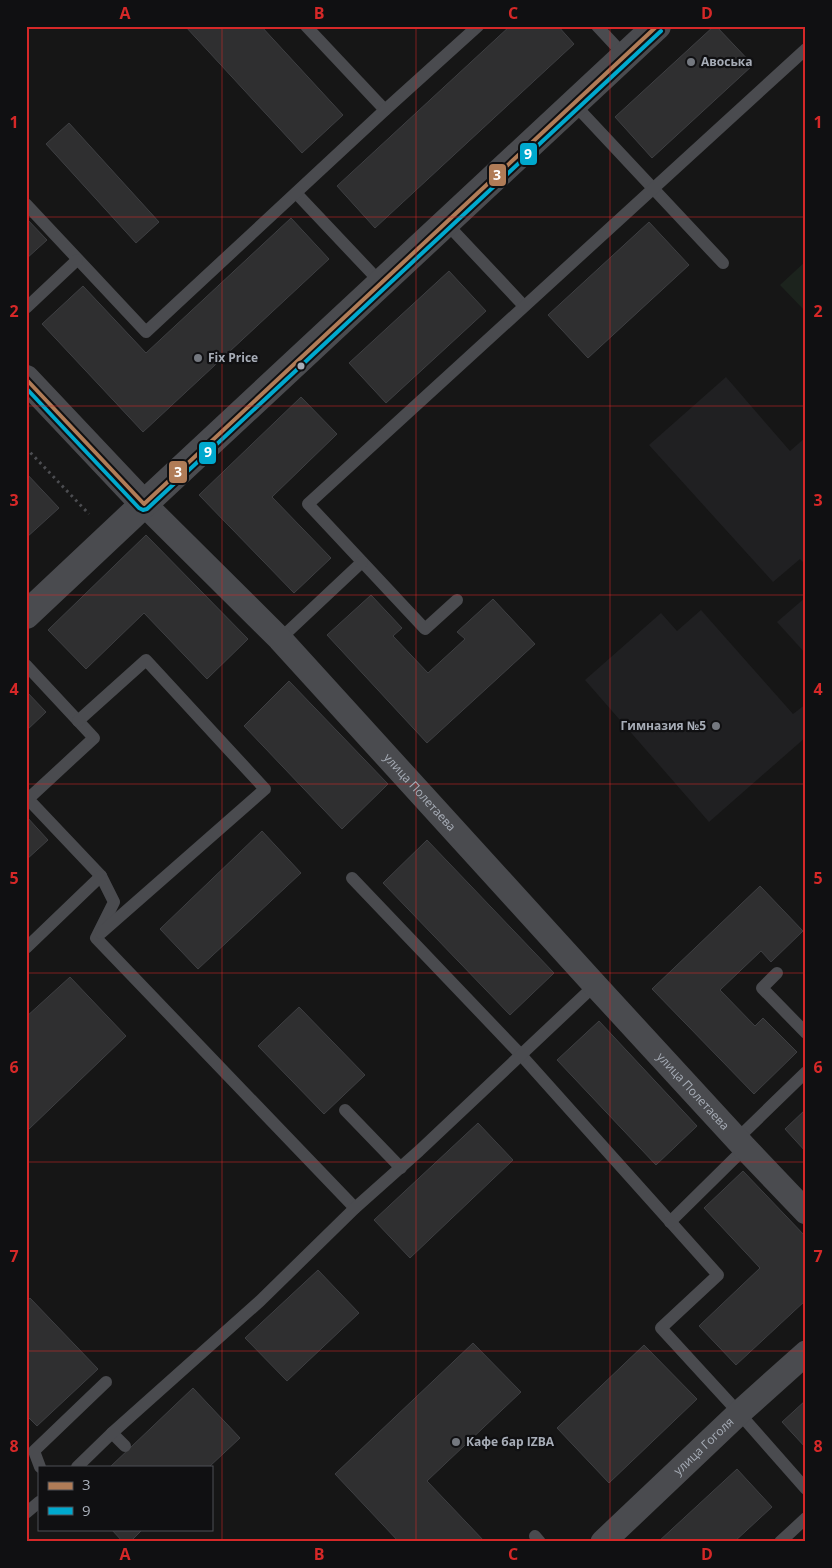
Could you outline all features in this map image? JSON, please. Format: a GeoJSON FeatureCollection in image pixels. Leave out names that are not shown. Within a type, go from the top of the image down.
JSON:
{"type":"FeatureCollection","features":[{"type":"Feature","properties":{"kind":"street"},"geometry":{"type":"LineString","coordinates":[[33,604],[144,504],[657,26]]}},
{"type":"Feature","properties":{"kind":"street","name":"улица Полетаева"},"geometry":{"type":"LineString","coordinates":[[26,379],[144,504],[280,639],[595,985],[806,1212]]}},
{"type":"Feature","properties":{"kind":"street","name":"улица Гоголя"},"geometry":{"type":"LineString","coordinates":[[603,1542],[739,1413],[806,1353]]}},
{"type":"Feature","properties":{"kind":"lane"},"geometry":{"type":"LineString","coordinates":[[306,26],[385,110]]}},
{"type":"Feature","properties":{"kind":"lane"},"geometry":{"type":"LineString","coordinates":[[26,204],[146,332],[478,26]]}},
{"type":"Feature","properties":{"kind":"lane"},"geometry":{"type":"LineString","coordinates":[[597,26],[625,56]]}},
{"type":"Feature","properties":{"kind":"lane"},"geometry":{"type":"LineString","coordinates":[[457,600],[425,629],[308,504],[806,49]]}},
{"type":"Feature","properties":{"kind":"lane"},"geometry":{"type":"LineString","coordinates":[[574,104],[723,263]]}},
{"type":"Feature","properties":{"kind":"lane"},"geometry":{"type":"LineString","coordinates":[[296,193],[381,283]]}},
{"type":"Feature","properties":{"kind":"lane"},"geometry":{"type":"LineString","coordinates":[[446,223],[524,306]]}},
{"type":"Feature","properties":{"kind":"lane"},"geometry":{"type":"LineString","coordinates":[[26,308],[77,260]]}},
{"type":"Feature","properties":{"kind":"lane"},"geometry":{"type":"LineString","coordinates":[[280,639],[362,562]]}},
{"type":"Feature","properties":{"kind":"lane"},"geometry":{"type":"LineString","coordinates":[[78,721],[146,660],[265,789],[96,938]]}},
{"type":"Feature","properties":{"kind":"lane"},"geometry":{"type":"LineString","coordinates":[[26,665],[94,738],[28,799],[101,876],[114,902],[96,938]]}},
{"type":"Feature","properties":{"kind":"lane"},"geometry":{"type":"LineString","coordinates":[[26,948],[101,876]]}},
{"type":"Feature","properties":{"kind":"lane"},"geometry":{"type":"LineString","coordinates":[[352,878],[521,1055],[718,1275],[661,1328],[806,1489]]}},
{"type":"Feature","properties":{"kind":"lane"},"geometry":{"type":"LineString","coordinates":[[96,938],[355,1208]]}},
{"type":"Feature","properties":{"kind":"lane"},"geometry":{"type":"LineString","coordinates":[[777,973],[762,988],[806,1033]]}},
{"type":"Feature","properties":{"kind":"lane"},"geometry":{"type":"LineString","coordinates":[[78,1466],[112,1433],[260,1301],[355,1208],[402,1168],[595,985]]}},
{"type":"Feature","properties":{"kind":"lane"},"geometry":{"type":"LineString","coordinates":[[670,1222],[806,1072]]}},
{"type":"Feature","properties":{"kind":"lane"},"geometry":{"type":"LineString","coordinates":[[344,1110],[402,1168]]}},
{"type":"Feature","properties":{"kind":"lane"},"geometry":{"type":"LineString","coordinates":[[40,1466],[34,1451],[106,1382]]}},
{"type":"Feature","properties":{"kind":"lane"},"geometry":{"type":"LineString","coordinates":[[112,1433],[125,1446]]}},
{"type":"Feature","properties":{"kind":"lane"},"geometry":{"type":"LineString","coordinates":[[26,1513],[38,1503]]}},
{"type":"Feature","properties":{"kind":"lane"},"geometry":{"type":"LineString","coordinates":[[780,1542],[806,1518]]}},
{"type":"Feature","properties":{"kind":"path"},"geometry":{"type":"LineString","coordinates":[[26,448],[89,514]]}},
{"type":"Feature","properties":{"kind":"shaded area"},"geometry":{"type":"Polygon","coordinates":[[[806,261],[806,312],[780,285],[806,261]]]}},
{"type":"Feature","properties":{"kind":"shaded area"},"geometry":{"type":"Polygon","coordinates":[[[726,377],[790,451],[806,437],[806,565],[800,559],[773,582],[649,445],[726,377]]]}},
{"type":"Feature","properties":{"kind":"shaded area"},"geometry":{"type":"Polygon","coordinates":[[[806,597],[806,654],[777,622],[806,597]]]}},
{"type":"Feature","properties":{"kind":"shaded area","name":"Гимназия №5"},"geometry":{"type":"Polygon","coordinates":[[[701,610],[793,714],[806,704],[806,737],[709,822],[585,680],[661,613],[677,631],[701,610]]]}},
{"type":"Feature","properties":{"kind":"building"},"geometry":{"type":"Polygon","coordinates":[[[185,26],[261,26],[343,115],[302,153],[185,26]]]}},
{"type":"Feature","properties":{"kind":"building"},"geometry":{"type":"Polygon","coordinates":[[[510,26],[558,26],[574,44],[375,228],[337,186],[510,26]]]}},
{"type":"Feature","properties":{"kind":"building"},"geometry":{"type":"Polygon","coordinates":[[[714,26],[753,65],[652,158],[615,117],[714,26]]]}},
{"type":"Feature","properties":{"kind":"building"},"geometry":{"type":"Polygon","coordinates":[[[69,123],[159,222],[136,243],[46,144],[69,123]]]}},
{"type":"Feature","properties":{"kind":"building"},"geometry":{"type":"Polygon","coordinates":[[[26,218],[47,240],[26,259],[26,218]]]}},
{"type":"Feature","properties":{"kind":"building"},"geometry":{"type":"Polygon","coordinates":[[[291,218],[329,259],[143,432],[42,324],[83,286],[146,353],[291,218]]]}},
{"type":"Feature","properties":{"kind":"building"},"geometry":{"type":"Polygon","coordinates":[[[649,222],[689,265],[588,358],[548,315],[649,222]]]}},
{"type":"Feature","properties":{"kind":"building"},"geometry":{"type":"Polygon","coordinates":[[[449,271],[486,311],[386,403],[349,363],[449,271]]]}},
{"type":"Feature","properties":{"kind":"building"},"geometry":{"type":"Polygon","coordinates":[[[301,397],[337,434],[272,497],[331,558],[294,593],[199,495],[301,397]]]}},
{"type":"Feature","properties":{"kind":"building"},"geometry":{"type":"Polygon","coordinates":[[[26,473],[59,508],[26,538],[26,473]]]}},
{"type":"Feature","properties":{"kind":"building"},"geometry":{"type":"Polygon","coordinates":[[[146,535],[248,639],[207,679],[144,613],[86,669],[48,630],[146,535]]]}},
{"type":"Feature","properties":{"kind":"building"},"geometry":{"type":"Polygon","coordinates":[[[371,595],[402,628],[393,636],[428,673],[465,639],[457,632],[493,599],[535,644],[427,743],[327,635],[371,595]]]}},
{"type":"Feature","properties":{"kind":"building"},"geometry":{"type":"Polygon","coordinates":[[[289,681],[388,784],[342,829],[244,726],[289,681]]]}},
{"type":"Feature","properties":{"kind":"building"},"geometry":{"type":"Polygon","coordinates":[[[26,691],[46,712],[26,731],[26,691]]]}},
{"type":"Feature","properties":{"kind":"building"},"geometry":{"type":"Polygon","coordinates":[[[26,816],[48,840],[26,860],[26,816]]]}},
{"type":"Feature","properties":{"kind":"building"},"geometry":{"type":"Polygon","coordinates":[[[262,831],[301,873],[198,969],[160,929],[262,831]]]}},
{"type":"Feature","properties":{"kind":"building"},"geometry":{"type":"Polygon","coordinates":[[[427,840],[554,973],[510,1015],[383,883],[427,840]]]}},
{"type":"Feature","properties":{"kind":"building"},"geometry":{"type":"Polygon","coordinates":[[[760,886],[803,931],[771,962],[761,951],[720,990],[755,1026],[763,1018],[797,1052],[754,1094],[652,989],[760,886]]]}},
{"type":"Feature","properties":{"kind":"building"},"geometry":{"type":"Polygon","coordinates":[[[70,977],[126,1036],[29,1129],[26,1126],[26,1017],[70,977]]]}},
{"type":"Feature","properties":{"kind":"building"},"geometry":{"type":"Polygon","coordinates":[[[299,1007],[365,1075],[324,1114],[258,1046],[299,1007]]]}},
{"type":"Feature","properties":{"kind":"building"},"geometry":{"type":"Polygon","coordinates":[[[599,1021],[697,1126],[656,1165],[557,1060],[599,1021]]]}},
{"type":"Feature","properties":{"kind":"building"},"geometry":{"type":"Polygon","coordinates":[[[806,1109],[806,1152],[785,1129],[806,1109]]]}},
{"type":"Feature","properties":{"kind":"building"},"geometry":{"type":"Polygon","coordinates":[[[478,1123],[513,1160],[410,1258],[374,1220],[478,1123]]]}},
{"type":"Feature","properties":{"kind":"building"},"geometry":{"type":"Polygon","coordinates":[[[743,1171],[806,1237],[806,1300],[736,1365],[699,1326],[760,1268],[704,1208],[743,1171]]]}},
{"type":"Feature","properties":{"kind":"building"},"geometry":{"type":"Polygon","coordinates":[[[318,1270],[359,1313],[287,1381],[245,1338],[318,1270]]]}},
{"type":"Feature","properties":{"kind":"building"},"geometry":{"type":"Polygon","coordinates":[[[30,1298],[98,1369],[37,1426],[26,1415],[26,1302],[30,1298]]]}},
{"type":"Feature","properties":{"kind":"building"},"geometry":{"type":"Polygon","coordinates":[[[473,1343],[521,1392],[427,1481],[485,1542],[399,1542],[335,1474],[473,1343]]]}},
{"type":"Feature","properties":{"kind":"building"},"geometry":{"type":"Polygon","coordinates":[[[644,1345],[697,1399],[609,1483],[557,1428],[644,1345]]]}},
{"type":"Feature","properties":{"kind":"building"},"geometry":{"type":"Polygon","coordinates":[[[193,1388],[240,1438],[210,1466],[111,1466],[193,1388]]]}},
{"type":"Feature","properties":{"kind":"building"},"geometry":{"type":"Polygon","coordinates":[[[806,1400],[806,1448],[782,1422],[806,1400]]]}},
{"type":"Feature","properties":{"kind":"building"},"geometry":{"type":"Polygon","coordinates":[[[737,1469],[772,1507],[734,1542],[658,1542],[737,1469]]]}},
{"type":"Feature","properties":{"kind":"building"},"geometry":{"type":"Polygon","coordinates":[[[112,1530],[142,1530],[130,1542],[123,1542],[112,1530]]]}},
{"type":"Feature","properties":{"kind":"transit line","name":"3"},"geometry":{"type":"LineString","coordinates":[[26,379],[144,504],[657,26]]}},
{"type":"Feature","properties":{"kind":"transit line","name":"9"},"geometry":{"type":"LineString","coordinates":[[26,388],[139,508],[147,509],[661,31]]}},
{"type":"Feature","properties":{"kind":"place","name":"Авоська"},"geometry":{"type":"Point","coordinates":[691,62]}},
{"type":"Feature","properties":{"kind":"place","name":"Fix Price"},"geometry":{"type":"Point","coordinates":[198,358]}},
{"type":"Feature","properties":{"kind":"place","name":"Гимназия №5"},"geometry":{"type":"Point","coordinates":[716,726]}},
{"type":"Feature","properties":{"kind":"place","name":"Кафе бар IZBA"},"geometry":{"type":"Point","coordinates":[456,1442]}}]}
